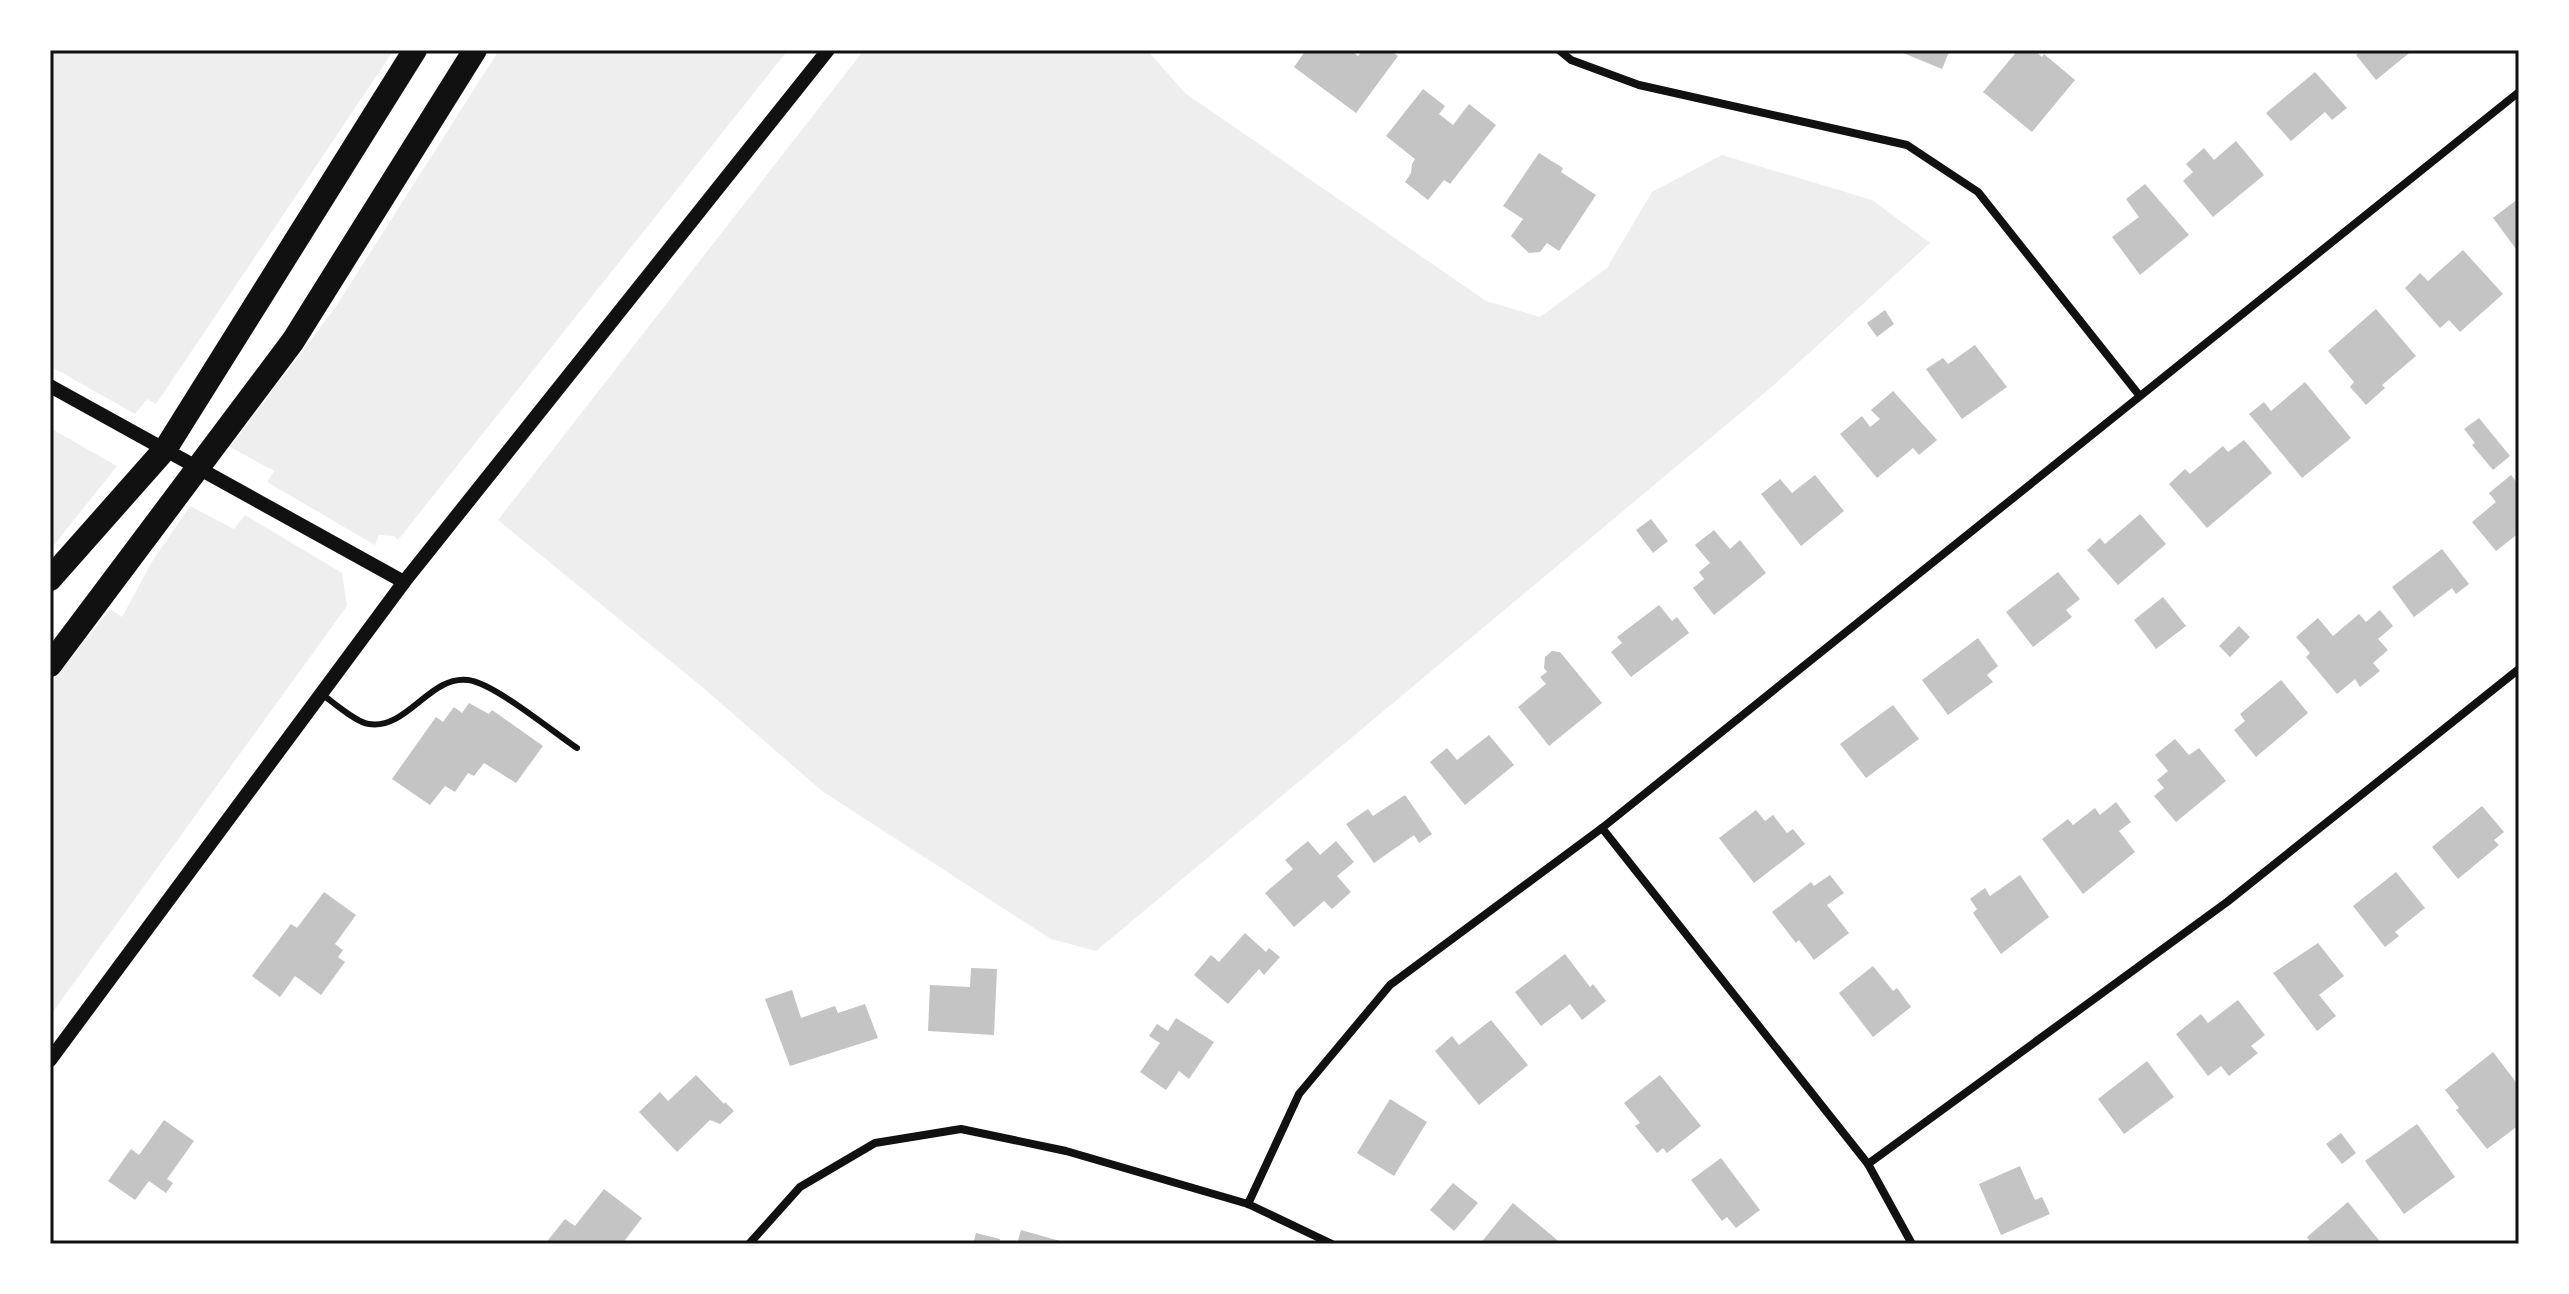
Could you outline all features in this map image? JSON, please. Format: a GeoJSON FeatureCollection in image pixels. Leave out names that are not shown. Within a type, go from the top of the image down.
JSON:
{"type":"FeatureCollection","features":[{"type":"Feature","properties":{"kind":"highway"},"geometry":{"type":"LineString","coordinates":[[50,579],[166,448],[415,50]]}},
{"type":"Feature","properties":{"kind":"highway"},"geometry":{"type":"LineString","coordinates":[[50,665],[293,341],[475,50]]}},
{"type":"Feature","properties":{"kind":"street"},"geometry":{"type":"LineString","coordinates":[[50,1060],[404,582],[828,50]]}},
{"type":"Feature","properties":{"kind":"street"},"geometry":{"type":"LineString","coordinates":[[1559,50],[1571,60],[1639,85],[1907,145],[1978,192],[2139,395]]}},
{"type":"Feature","properties":{"kind":"street"},"geometry":{"type":"LineString","coordinates":[[1248,1204],[1299,1094],[1390,985],[1602,828],[2519,92]]}},
{"type":"Feature","properties":{"kind":"street"},"geometry":{"type":"LineString","coordinates":[[50,386],[404,582]]}},
{"type":"Feature","properties":{"kind":"street"},"geometry":{"type":"LineString","coordinates":[[1868,1164],[2227,902],[2519,669]]}},
{"type":"Feature","properties":{"kind":"street"},"geometry":{"type":"LineString","coordinates":[[1602,828],[1868,1164],[1912,1244]]}},
{"type":"Feature","properties":{"kind":"street"},"geometry":{"type":"LineString","coordinates":[[749,1244],[800,1187],[875,1143],[961,1129],[1066,1151],[1248,1204],[1332,1244]]}},
{"type":"Feature","properties":{"kind":"lane"},"geometry":{"type":"LineString","coordinates":[[321,694],[367,725],[386,724],[447,683],[468,680],[495,692],[577,748]]}},
{"type":"Feature","properties":{"kind":"shaded area"},"geometry":{"type":"Polygon","coordinates":[[[50,50],[394,50],[156,404],[147,399],[135,414],[50,366],[50,50]]]}},
{"type":"Feature","properties":{"kind":"shaded area"},"geometry":{"type":"Polygon","coordinates":[[[499,50],[788,50],[398,540],[394,536],[379,535],[375,545],[267,482],[274,471],[230,447],[335,308],[499,50]]]}},
{"type":"Feature","properties":{"kind":"shaded area"},"geometry":{"type":"Polygon","coordinates":[[[864,50],[1147,50],[1185,93],[1486,301],[1540,317],[1607,268],[1652,192],[1722,155],[1872,200],[1930,243],[1774,385],[1096,951],[1051,939],[822,791],[701,686],[498,520],[864,50]]]}},
{"type":"Feature","properties":{"kind":"shaded area"},"geometry":{"type":"Polygon","coordinates":[[[50,428],[117,466],[50,550],[50,428]]]}},
{"type":"Feature","properties":{"kind":"shaded area"},"geometry":{"type":"Polygon","coordinates":[[[190,506],[234,529],[245,515],[342,573],[347,606],[50,1016],[50,685],[110,609],[122,617],[153,560],[190,506]]]}},
{"type":"Feature","properties":{"kind":"building"},"geometry":{"type":"Polygon","coordinates":[[[1306,50],[1350,50],[1358,56],[1363,50],[1390,50],[1398,56],[1356,113],[1294,67],[1306,50]]]}},
{"type":"Feature","properties":{"kind":"building"},"geometry":{"type":"Polygon","coordinates":[[[1896,50],[1950,50],[1942,69],[1896,50]]]}},
{"type":"Feature","properties":{"kind":"building"},"geometry":{"type":"Polygon","coordinates":[[[2018,50],[2034,50],[2042,57],[2044,54],[2075,80],[2032,132],[1983,92],[2018,50]]]}},
{"type":"Feature","properties":{"kind":"building"},"geometry":{"type":"Polygon","coordinates":[[[2361,50],[2413,50],[2376,80],[2356,55],[2361,50]]]}},
{"type":"Feature","properties":{"kind":"building"},"geometry":{"type":"Polygon","coordinates":[[[2315,72],[2347,108],[2332,120],[2325,112],[2291,141],[2266,113],[2315,72]]]}},
{"type":"Feature","properties":{"kind":"building"},"geometry":{"type":"Polygon","coordinates":[[[1423,89],[1445,106],[1439,114],[1453,125],[1469,104],[1496,125],[1450,184],[1444,180],[1428,200],[1405,182],[1415,159],[1386,136],[1423,89]]]}},
{"type":"Feature","properties":{"kind":"building"},"geometry":{"type":"Polygon","coordinates":[[[2236,141],[2264,175],[2213,217],[2183,181],[2193,172],[2186,164],[2204,148],[2214,160],[2236,141]]]}},
{"type":"Feature","properties":{"kind":"building"},"geometry":{"type":"Polygon","coordinates":[[[1539,153],[1596,195],[1559,251],[1547,243],[1540,252],[1529,253],[1511,236],[1523,219],[1503,206],[1539,153]]]}},
{"type":"Feature","properties":{"kind":"building"},"geometry":{"type":"Polygon","coordinates":[[[2145,184],[2189,235],[2140,275],[2112,237],[2139,217],[2126,199],[2145,184]]]}},
{"type":"Feature","properties":{"kind":"building"},"geometry":{"type":"Polygon","coordinates":[[[2519,198],[2519,253],[2493,218],[2519,198]]]}},
{"type":"Feature","properties":{"kind":"building"},"geometry":{"type":"Polygon","coordinates":[[[2463,250],[2503,294],[2460,332],[2449,320],[2440,328],[2405,288],[2420,273],[2428,281],[2463,250]]]}},
{"type":"Feature","properties":{"kind":"building"},"geometry":{"type":"Polygon","coordinates":[[[2376,309],[2416,356],[2382,385],[2385,388],[2366,405],[2350,387],[2354,382],[2328,351],[2376,309]]]}},
{"type":"Feature","properties":{"kind":"building"},"geometry":{"type":"Polygon","coordinates":[[[1885,310],[1894,324],[1877,337],[1867,323],[1885,310]]]}},
{"type":"Feature","properties":{"kind":"building"},"geometry":{"type":"Polygon","coordinates":[[[1975,345],[2007,387],[1962,419],[1926,369],[1943,358],[1948,364],[1975,345]]]}},
{"type":"Feature","properties":{"kind":"building"},"geometry":{"type":"Polygon","coordinates":[[[2305,382],[2351,438],[2302,478],[2249,414],[2264,402],[2271,411],[2305,382]]]}},
{"type":"Feature","properties":{"kind":"building"},"geometry":{"type":"Polygon","coordinates":[[[1893,391],[1937,440],[1919,455],[1913,448],[1877,478],[1840,434],[1862,416],[1870,427],[1880,419],[1871,410],[1893,391]]]}},
{"type":"Feature","properties":{"kind":"building"},"geometry":{"type":"Polygon","coordinates":[[[2479,418],[2510,456],[2493,470],[2472,445],[2475,443],[2464,429],[2479,418]]]}},
{"type":"Feature","properties":{"kind":"building"},"geometry":{"type":"Polygon","coordinates":[[[2244,440],[2272,473],[2207,528],[2169,484],[2185,469],[2190,474],[2223,446],[2228,452],[2244,440]]]}},
{"type":"Feature","properties":{"kind":"building"},"geometry":{"type":"Polygon","coordinates":[[[1815,475],[1844,511],[1801,546],[1761,494],[1780,479],[1792,493],[1815,475]]]}},
{"type":"Feature","properties":{"kind":"building"},"geometry":{"type":"Polygon","coordinates":[[[2511,475],[2519,485],[2519,533],[2496,551],[2472,522],[2496,502],[2489,493],[2511,475]]]}},
{"type":"Feature","properties":{"kind":"building"},"geometry":{"type":"Polygon","coordinates":[[[2140,514],[2166,544],[2118,585],[2087,550],[2100,538],[2105,544],[2140,514]]]}},
{"type":"Feature","properties":{"kind":"building"},"geometry":{"type":"Polygon","coordinates":[[[1651,519],[1668,541],[1653,553],[1636,530],[1651,519]]]}},
{"type":"Feature","properties":{"kind":"building"},"geometry":{"type":"Polygon","coordinates":[[[1714,530],[1730,549],[1740,540],[1766,573],[1714,615],[1693,588],[1704,579],[1699,572],[1710,563],[1695,545],[1714,530]]]}},
{"type":"Feature","properties":{"kind":"building"},"geometry":{"type":"Polygon","coordinates":[[[2442,549],[2469,584],[2456,594],[2452,588],[2414,617],[2392,587],[2442,549]]]}},
{"type":"Feature","properties":{"kind":"building"},"geometry":{"type":"Polygon","coordinates":[[[2058,572],[2080,599],[2066,610],[2072,617],[2033,647],[2006,612],[2058,572]]]}},
{"type":"Feature","properties":{"kind":"building"},"geometry":{"type":"Polygon","coordinates":[[[2163,597],[2186,626],[2156,649],[2134,620],[2163,597]]]}},
{"type":"Feature","properties":{"kind":"building"},"geometry":{"type":"Polygon","coordinates":[[[1659,605],[1672,621],[1677,617],[1689,633],[1631,677],[1611,652],[1622,643],[1617,637],[1659,605]]]}},
{"type":"Feature","properties":{"kind":"building"},"geometry":{"type":"Polygon","coordinates":[[[2380,610],[2393,626],[2378,639],[2388,650],[2373,663],[2380,671],[2360,687],[2355,679],[2337,694],[2306,657],[2310,653],[2296,637],[2318,618],[2333,636],[2359,614],[2366,622],[2380,610]]]}},
{"type":"Feature","properties":{"kind":"building"},"geometry":{"type":"Polygon","coordinates":[[[2239,626],[2250,637],[2230,657],[2219,646],[2239,626]]]}},
{"type":"Feature","properties":{"kind":"building"},"geometry":{"type":"Polygon","coordinates":[[[1978,638],[1998,666],[1987,675],[1993,682],[1948,715],[1922,680],[1978,638]]]}},
{"type":"Feature","properties":{"kind":"building"},"geometry":{"type":"Polygon","coordinates":[[[1552,651],[1560,652],[1602,703],[1549,746],[1518,707],[1546,684],[1540,677],[1547,672],[1544,668],[1545,657],[1552,651]]]}},
{"type":"Feature","properties":{"kind":"building"},"geometry":{"type":"Polygon","coordinates":[[[2281,680],[2308,713],[2256,757],[2234,730],[2245,721],[2240,714],[2281,680]]]}},
{"type":"Feature","properties":{"kind":"building"},"geometry":{"type":"Polygon","coordinates":[[[469,703],[489,714],[492,710],[543,746],[516,783],[484,763],[474,776],[468,773],[455,792],[445,786],[430,805],[392,779],[436,717],[443,722],[454,707],[462,713],[469,703]]]}},
{"type":"Feature","properties":{"kind":"building"},"geometry":{"type":"Polygon","coordinates":[[[1893,705],[1919,739],[1866,778],[1840,744],[1893,705]]]}},
{"type":"Feature","properties":{"kind":"building"},"geometry":{"type":"Polygon","coordinates":[[[1489,735],[1514,765],[1465,805],[1430,762],[1447,748],[1457,760],[1489,735]]]}},
{"type":"Feature","properties":{"kind":"building"},"geometry":{"type":"Polygon","coordinates":[[[2175,739],[2189,755],[2199,748],[2226,781],[2176,822],[2154,796],[2164,788],[2157,780],[2168,771],[2155,755],[2175,739]]]}},
{"type":"Feature","properties":{"kind":"building"},"geometry":{"type":"Polygon","coordinates":[[[1405,795],[1432,834],[1419,843],[1414,835],[1374,863],[1346,824],[1368,809],[1373,816],[1405,795]]]}},
{"type":"Feature","properties":{"kind":"building"},"geometry":{"type":"Polygon","coordinates":[[[2116,802],[2131,822],[2119,831],[2135,852],[2083,894],[2042,839],[2068,819],[2073,825],[2095,808],[2100,815],[2116,802]]]}},
{"type":"Feature","properties":{"kind":"building"},"geometry":{"type":"Polygon","coordinates":[[[2482,806],[2504,832],[2494,840],[2499,845],[2458,879],[2432,847],[2482,806]]]}},
{"type":"Feature","properties":{"kind":"building"},"geometry":{"type":"Polygon","coordinates":[[[1756,810],[1765,821],[1773,815],[1787,833],[1793,829],[1805,844],[1754,883],[1719,838],[1756,810]]]}},
{"type":"Feature","properties":{"kind":"building"},"geometry":{"type":"Polygon","coordinates":[[[1308,841],[1320,855],[1336,841],[1354,862],[1337,876],[1351,892],[1332,909],[1324,901],[1294,927],[1265,893],[1293,869],[1285,860],[1308,841]]]}},
{"type":"Feature","properties":{"kind":"building"},"geometry":{"type":"Polygon","coordinates":[[[2396,872],[2425,908],[2395,932],[2399,936],[2385,947],[2353,906],[2396,872]]]}},
{"type":"Feature","properties":{"kind":"building"},"geometry":{"type":"Polygon","coordinates":[[[1830,875],[1844,893],[1827,905],[1849,933],[1814,960],[1772,912],[1811,882],[1814,886],[1830,875]]]}},
{"type":"Feature","properties":{"kind":"building"},"geometry":{"type":"Polygon","coordinates":[[[2020,875],[2049,917],[2001,954],[1973,913],[1977,909],[1970,899],[1985,888],[1990,896],[2020,875]]]}},
{"type":"Feature","properties":{"kind":"building"},"geometry":{"type":"Polygon","coordinates":[[[324,892],[356,915],[335,944],[343,950],[338,957],[345,962],[321,995],[295,976],[280,997],[252,976],[291,924],[297,928],[324,892]]]}},
{"type":"Feature","properties":{"kind":"building"},"geometry":{"type":"Polygon","coordinates":[[[1245,933],[1266,952],[1269,948],[1280,957],[1264,975],[1259,969],[1228,1004],[1194,975],[1211,955],[1219,962],[1245,933]]]}},
{"type":"Feature","properties":{"kind":"building"},"geometry":{"type":"Polygon","coordinates":[[[2318,943],[2344,976],[2319,995],[2336,1016],[2317,1031],[2273,973],[2318,943]]]}},
{"type":"Feature","properties":{"kind":"building"},"geometry":{"type":"Polygon","coordinates":[[[1565,954],[1590,987],[1593,984],[1606,1001],[1582,1020],[1570,1004],[1541,1026],[1515,992],[1565,954]]]}},
{"type":"Feature","properties":{"kind":"building"},"geometry":{"type":"Polygon","coordinates":[[[1873,966],[1893,991],[1897,988],[1911,1007],[1873,1037],[1839,993],[1873,966]]]}},
{"type":"Feature","properties":{"kind":"building"},"geometry":{"type":"Polygon","coordinates":[[[971,968],[997,969],[994,1035],[928,1031],[930,985],[970,987],[971,968]]]}},
{"type":"Feature","properties":{"kind":"building"},"geometry":{"type":"Polygon","coordinates":[[[792,990],[801,1018],[835,1006],[838,1013],[865,1004],[878,1038],[790,1066],[765,999],[792,990]]]}},
{"type":"Feature","properties":{"kind":"building"},"geometry":{"type":"Polygon","coordinates":[[[2238,1000],[2265,1035],[2251,1046],[2258,1053],[2229,1076],[2221,1066],[2208,1076],[2176,1034],[2201,1014],[2208,1023],[2238,1000]]]}},
{"type":"Feature","properties":{"kind":"building"},"geometry":{"type":"Polygon","coordinates":[[[1176,1018],[1214,1042],[1189,1079],[1179,1071],[1166,1090],[1140,1072],[1160,1043],[1149,1036],[1157,1024],[1168,1031],[1176,1018]]]}},
{"type":"Feature","properties":{"kind":"building"},"geometry":{"type":"Polygon","coordinates":[[[1491,1020],[1528,1065],[1479,1105],[1435,1051],[1452,1036],[1459,1045],[1491,1020]]]}},
{"type":"Feature","properties":{"kind":"building"},"geometry":{"type":"Polygon","coordinates":[[[2493,1052],[2519,1086],[2519,1118],[2516,1121],[2519,1125],[2487,1149],[2456,1110],[2459,1108],[2445,1090],[2493,1052]]]}},
{"type":"Feature","properties":{"kind":"building"},"geometry":{"type":"Polygon","coordinates":[[[2147,1061],[2174,1097],[2124,1134],[2098,1099],[2147,1061]]]}},
{"type":"Feature","properties":{"kind":"building"},"geometry":{"type":"Polygon","coordinates":[[[696,1075],[734,1111],[720,1124],[710,1120],[677,1152],[639,1112],[660,1092],[668,1101],[696,1075]]]}},
{"type":"Feature","properties":{"kind":"building"},"geometry":{"type":"Polygon","coordinates":[[[1660,1075],[1701,1126],[1667,1153],[1663,1148],[1657,1153],[1635,1126],[1640,1123],[1624,1103],[1660,1075]]]}},
{"type":"Feature","properties":{"kind":"building"},"geometry":{"type":"Polygon","coordinates":[[[1390,1099],[1427,1122],[1394,1176],[1357,1153],[1390,1099]]]}},
{"type":"Feature","properties":{"kind":"building"},"geometry":{"type":"Polygon","coordinates":[[[164,1120],[194,1141],[167,1179],[173,1183],[166,1193],[149,1181],[135,1200],[108,1181],[131,1149],[139,1155],[164,1120]]]}},
{"type":"Feature","properties":{"kind":"building"},"geometry":{"type":"Polygon","coordinates":[[[2417,1124],[2455,1177],[2404,1214],[2365,1161],[2417,1124]]]}},
{"type":"Feature","properties":{"kind":"building"},"geometry":{"type":"Polygon","coordinates":[[[2341,1133],[2356,1153],[2342,1164],[2326,1144],[2341,1133]]]}},
{"type":"Feature","properties":{"kind":"building"},"geometry":{"type":"Polygon","coordinates":[[[1721,1158],[1760,1210],[1736,1228],[1727,1217],[1722,1221],[1691,1180],[1721,1158]]]}},
{"type":"Feature","properties":{"kind":"building"},"geometry":{"type":"Polygon","coordinates":[[[2020,1166],[2035,1200],[2042,1197],[2050,1214],[2001,1235],[1979,1184],[2020,1166]]]}},
{"type":"Feature","properties":{"kind":"building"},"geometry":{"type":"Polygon","coordinates":[[[1453,1183],[1478,1203],[1454,1231],[1430,1210],[1453,1183]]]}},
{"type":"Feature","properties":{"kind":"building"},"geometry":{"type":"Polygon","coordinates":[[[604,1189],[642,1218],[622,1244],[545,1244],[565,1219],[575,1226],[604,1189]]]}},
{"type":"Feature","properties":{"kind":"building"},"geometry":{"type":"Polygon","coordinates":[[[2348,1202],[2382,1244],[2312,1244],[2307,1237],[2348,1202]]]}},
{"type":"Feature","properties":{"kind":"building"},"geometry":{"type":"Polygon","coordinates":[[[1513,1203],[1562,1244],[1480,1244],[1513,1203]]]}},
{"type":"Feature","properties":{"kind":"building"},"geometry":{"type":"Polygon","coordinates":[[[1021,1230],[1067,1243],[1067,1244],[1017,1244],[1021,1230]]]}},
{"type":"Feature","properties":{"kind":"building"},"geometry":{"type":"Polygon","coordinates":[[[976,1233],[1000,1239],[999,1244],[973,1244],[976,1233]]]}}]}
